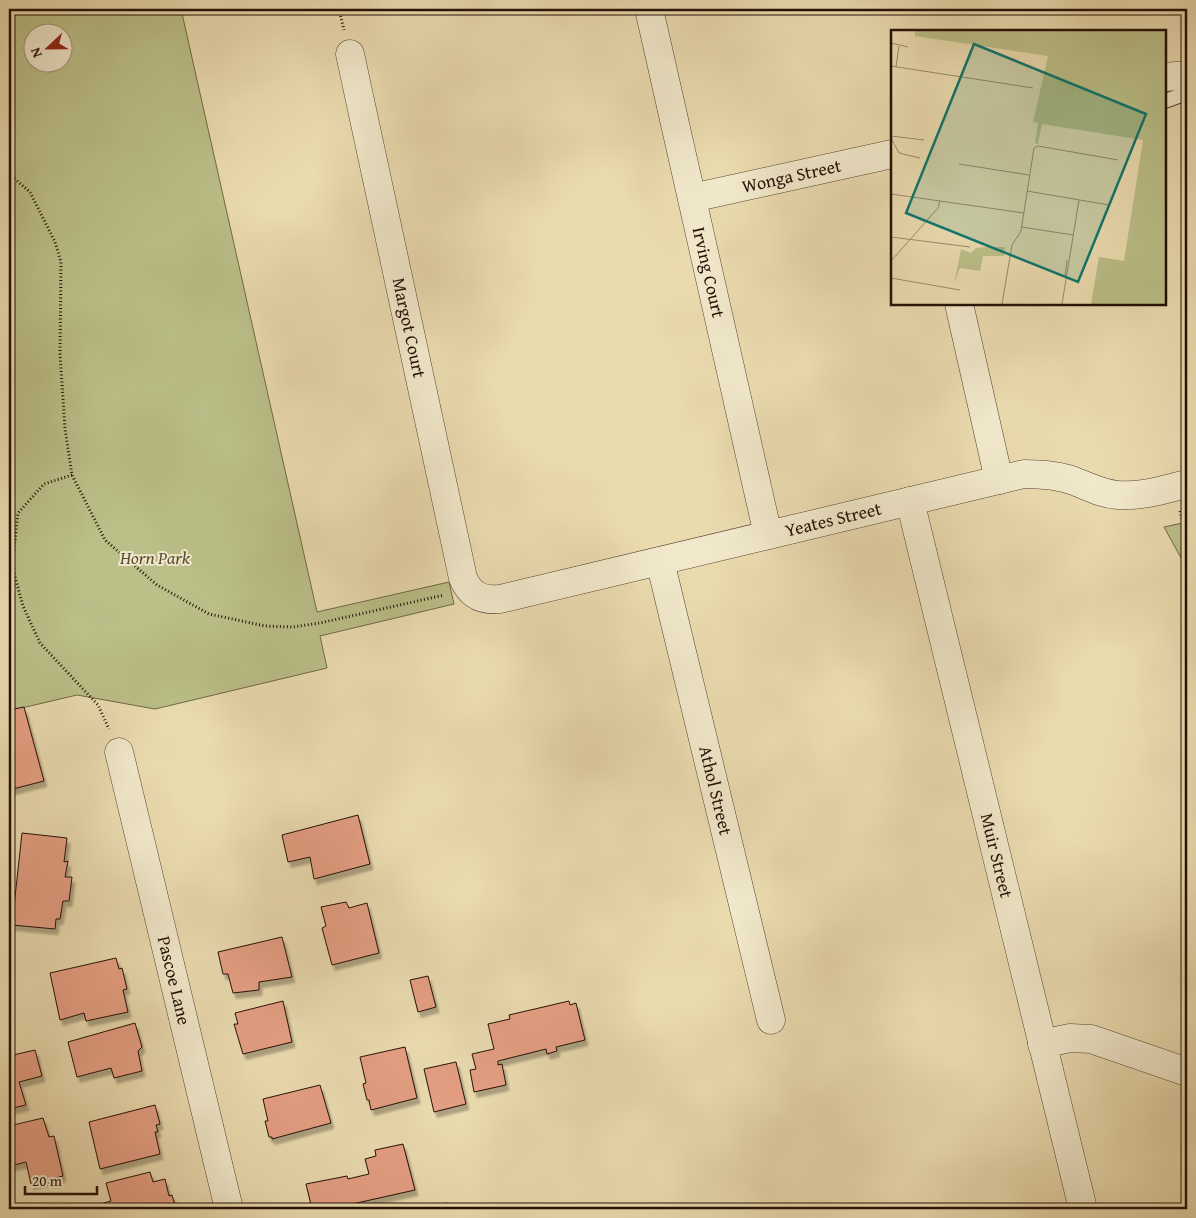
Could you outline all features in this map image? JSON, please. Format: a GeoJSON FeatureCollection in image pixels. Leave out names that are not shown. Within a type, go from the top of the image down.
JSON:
{"type":"FeatureCollection","features":[{"type":"Feature","properties":{"kind":"street","name":"Irving Court"},"geometry":{"type":"LineString","coordinates":[[649,9],[768,535]]}},
{"type":"Feature","properties":{"kind":"street","name":"Margot Court"},"geometry":{"type":"LineString","coordinates":[[350,54],[462,578],[471,592],[478,596]]}},
{"type":"Feature","properties":{"kind":"street"},"geometry":{"type":"LineString","coordinates":[[1166,77],[1187,75]]}},
{"type":"Feature","properties":{"kind":"street","name":"Wonga Street"},"geometry":{"type":"LineString","coordinates":[[692,198],[891,154]]}},
{"type":"Feature","properties":{"kind":"street"},"geometry":{"type":"LineString","coordinates":[[959,305],[999,480]]}},
{"type":"Feature","properties":{"kind":"street","name":"Yeates Street"},"geometry":{"type":"LineString","coordinates":[[478,596],[486,599],[500,599],[1024,474],[1058,476],[1091,489],[1118,495],[1148,494],[1187,484]]}},
{"type":"Feature","properties":{"kind":"street","name":"Muir Street"},"geometry":{"type":"LineString","coordinates":[[910,501],[1083,1209]]}},
{"type":"Feature","properties":{"kind":"street","name":"Athol Street"},"geometry":{"type":"LineString","coordinates":[[660,561],[770,1020]]}},
{"type":"Feature","properties":{"kind":"street","name":"Pascoe Lane"},"geometry":{"type":"LineString","coordinates":[[119,752],[229,1209]]}},
{"type":"Feature","properties":{"kind":"street"},"geometry":{"type":"LineString","coordinates":[[1042,1044],[1070,1038],[1091,1039],[1187,1072]]}},
{"type":"Feature","properties":{"kind":"lane"},"geometry":{"type":"LineString","coordinates":[[1166,101],[1187,93]]}},
{"type":"Feature","properties":{"kind":"path"},"geometry":{"type":"LineString","coordinates":[[9,174],[30,192],[55,242],[61,262],[60,354],[65,429],[72,475],[105,540],[157,585],[209,614],[265,626],[293,627],[320,623],[451,593],[478,596]]}},
{"type":"Feature","properties":{"kind":"path"},"geometry":{"type":"LineString","coordinates":[[72,475],[44,484],[18,513],[12,566],[23,606],[40,643],[98,705],[119,752]]}},
{"type":"Feature","properties":{"kind":"green space","name":"Horn Park"},"geometry":{"type":"Polygon","coordinates":[[[9,9],[181,9],[317,612],[449,582],[454,604],[320,636],[327,668],[155,709],[77,695],[9,711],[9,9]]]}},
{"type":"Feature","properties":{"kind":"green space"},"geometry":{"type":"Polygon","coordinates":[[[1187,522],[1187,569],[1164,527],[1187,522]]]}},
{"type":"Feature","properties":{"kind":"building"},"geometry":{"type":"Polygon","coordinates":[[[24,707],[44,781],[9,790],[9,710],[24,707]]]}},
{"type":"Feature","properties":{"kind":"building"},"geometry":{"type":"Polygon","coordinates":[[[358,815],[370,864],[314,879],[310,857],[288,862],[282,835],[358,815]]]}},
{"type":"Feature","properties":{"kind":"building"},"geometry":{"type":"Polygon","coordinates":[[[22,833],[67,838],[64,862],[68,861],[65,877],[72,877],[69,901],[63,901],[60,919],[56,919],[55,929],[12,925],[22,833]]]}},
{"type":"Feature","properties":{"kind":"building"},"geometry":{"type":"Polygon","coordinates":[[[346,902],[349,908],[367,903],[379,953],[332,965],[322,928],[326,926],[321,907],[346,902]]]}},
{"type":"Feature","properties":{"kind":"building"},"geometry":{"type":"Polygon","coordinates":[[[282,937],[292,977],[259,982],[259,990],[233,993],[228,974],[223,974],[218,952],[282,937]]]}},
{"type":"Feature","properties":{"kind":"building"},"geometry":{"type":"Polygon","coordinates":[[[116,958],[119,969],[122,968],[127,989],[123,990],[128,1012],[86,1021],[84,1013],[60,1020],[50,973],[116,958]]]}},
{"type":"Feature","properties":{"kind":"building"},"geometry":{"type":"Polygon","coordinates":[[[428,976],[436,1007],[418,1012],[410,980],[428,976]]]}},
{"type":"Feature","properties":{"kind":"building"},"geometry":{"type":"Polygon","coordinates":[[[283,1001],[292,1042],[243,1054],[234,1024],[238,1024],[235,1013],[283,1001]]]}},
{"type":"Feature","properties":{"kind":"building"},"geometry":{"type":"Polygon","coordinates":[[[569,1001],[570,1005],[576,1003],[585,1040],[556,1047],[557,1051],[547,1054],[546,1049],[498,1061],[498,1065],[502,1064],[506,1085],[474,1092],[470,1070],[476,1069],[472,1054],[494,1049],[488,1024],[510,1019],[509,1015],[569,1001]]]}},
{"type":"Feature","properties":{"kind":"building"},"geometry":{"type":"Polygon","coordinates":[[[135,1023],[142,1047],[138,1051],[142,1071],[114,1078],[111,1068],[77,1077],[68,1042],[135,1023]]]}},
{"type":"Feature","properties":{"kind":"building"},"geometry":{"type":"Polygon","coordinates":[[[405,1047],[417,1098],[371,1110],[363,1084],[366,1083],[360,1057],[405,1047]]]}},
{"type":"Feature","properties":{"kind":"building"},"geometry":{"type":"Polygon","coordinates":[[[35,1050],[42,1076],[19,1082],[26,1105],[9,1109],[9,1056],[35,1050]]]}},
{"type":"Feature","properties":{"kind":"building"},"geometry":{"type":"Polygon","coordinates":[[[456,1062],[466,1104],[434,1112],[424,1069],[456,1062]]]}},
{"type":"Feature","properties":{"kind":"building"},"geometry":{"type":"Polygon","coordinates":[[[320,1085],[331,1123],[272,1139],[272,1137],[269,1137],[265,1121],[268,1121],[263,1099],[320,1085]]]}},
{"type":"Feature","properties":{"kind":"building"},"geometry":{"type":"Polygon","coordinates":[[[155,1105],[160,1124],[156,1125],[158,1132],[155,1132],[160,1154],[100,1169],[89,1122],[155,1105]]]}},
{"type":"Feature","properties":{"kind":"building"},"geometry":{"type":"Polygon","coordinates":[[[43,1118],[49,1137],[54,1136],[63,1176],[31,1184],[26,1162],[10,1166],[9,1126],[43,1118]]]}},
{"type":"Feature","properties":{"kind":"building"},"geometry":{"type":"Polygon","coordinates":[[[403,1144],[415,1190],[330,1209],[312,1209],[306,1184],[347,1176],[348,1179],[369,1174],[365,1159],[376,1156],[375,1150],[403,1144]]]}},
{"type":"Feature","properties":{"kind":"building"},"geometry":{"type":"Polygon","coordinates":[[[150,1172],[153,1182],[165,1179],[169,1196],[172,1195],[176,1209],[94,1209],[93,1206],[111,1201],[106,1183],[150,1172]]]}},
{"type":"Feature","properties":{"kind":"building"},"geometry":{"type":"Polygon","coordinates":[[[447,1203],[449,1209],[419,1209],[447,1203]]]}}]}
